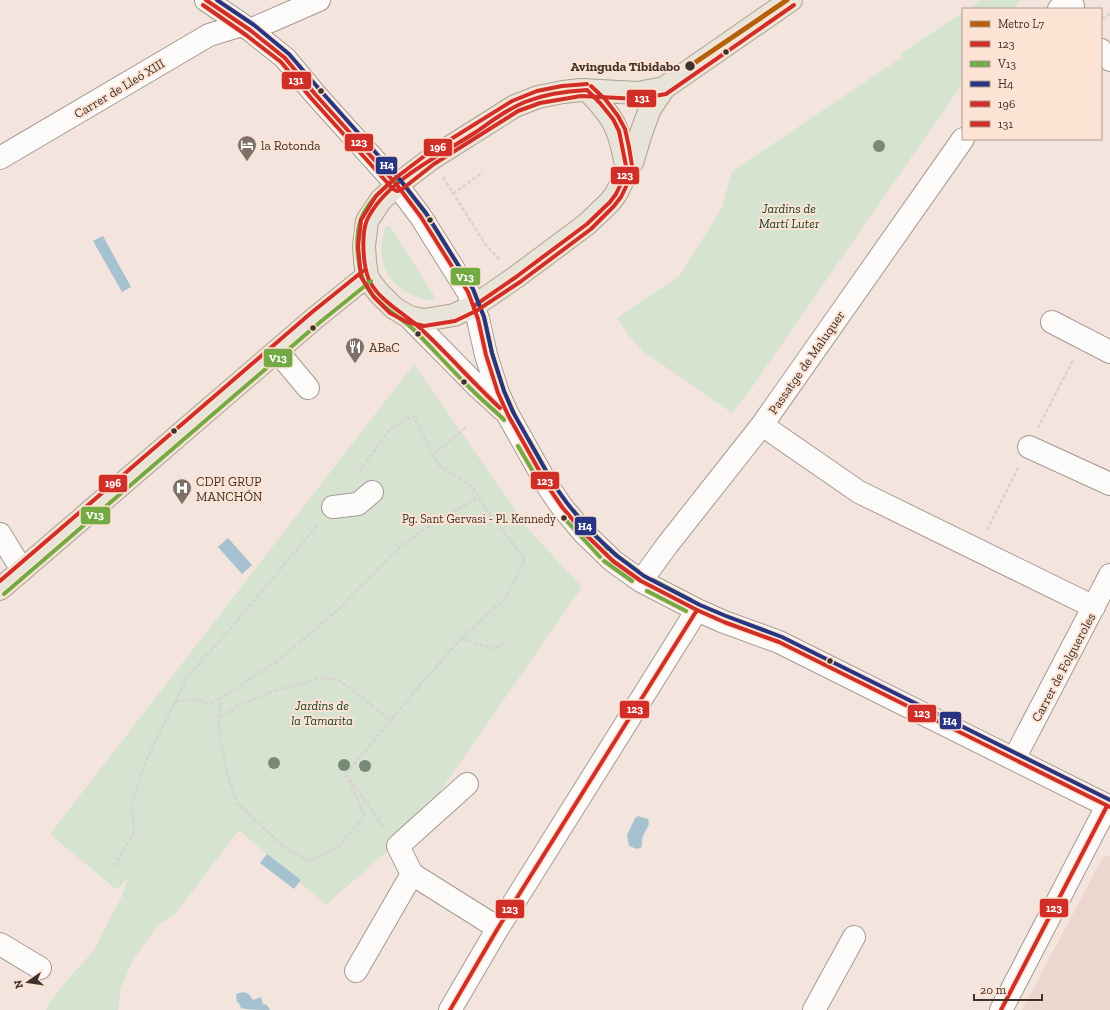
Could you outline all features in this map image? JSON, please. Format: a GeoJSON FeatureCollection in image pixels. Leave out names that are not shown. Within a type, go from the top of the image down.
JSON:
{"type":"FeatureCollection","features":[{"type":"Feature","properties":{"kind":"main road"},"geometry":{"type":"LineString","coordinates":[[664,88],[638,93],[587,90],[557,93],[538,97],[515,106],[431,159],[397,185],[381,200],[367,221],[364,246],[367,276],[378,293],[394,308],[409,318],[424,320],[454,315],[474,306],[516,277],[587,224],[610,202],[616,194],[632,160],[640,133],[650,109],[664,88],[791,0]]}},
{"type":"Feature","properties":{"kind":"main road"},"geometry":{"type":"LineString","coordinates":[[587,90],[613,119],[620,137],[627,171]]}},
{"type":"Feature","properties":{"kind":"main road"},"geometry":{"type":"LineString","coordinates":[[0,589],[277,350],[367,276]]}},
{"type":"Feature","properties":{"kind":"street"},"geometry":{"type":"LineString","coordinates":[[206,0],[246,27],[285,58],[315,94],[397,185],[421,217],[462,281],[474,306],[486,356],[498,393],[508,415],[549,488],[562,507],[606,555],[641,581],[698,610],[724,622],[779,642],[1108,806],[1001,1010]]}},
{"type":"Feature","properties":{"kind":"street","name":"Carrer de Lleó XIII"},"geometry":{"type":"LineString","coordinates":[[0,158],[209,35],[246,27],[319,0]]}},
{"type":"Feature","properties":{"kind":"street"},"geometry":{"type":"LineString","coordinates":[[1102,51],[1110,60]]}},
{"type":"Feature","properties":{"kind":"street","name":"Passatge de Maluquer"},"geometry":{"type":"LineString","coordinates":[[641,581],[668,544],[762,425],[962,140]]}},
{"type":"Feature","properties":{"kind":"street"},"geometry":{"type":"LineString","coordinates":[[409,318],[508,415]]}},
{"type":"Feature","properties":{"kind":"street"},"geometry":{"type":"LineString","coordinates":[[1052,322],[1110,352]]}},
{"type":"Feature","properties":{"kind":"street"},"geometry":{"type":"LineString","coordinates":[[277,350],[308,388]]}},
{"type":"Feature","properties":{"kind":"street"},"geometry":{"type":"LineString","coordinates":[[762,425],[859,492],[1094,607]]}},
{"type":"Feature","properties":{"kind":"street"},"geometry":{"type":"LineString","coordinates":[[1029,447],[1110,484]]}},
{"type":"Feature","properties":{"kind":"street"},"geometry":{"type":"LineString","coordinates":[[333,507],[358,504],[372,492]]}},
{"type":"Feature","properties":{"kind":"street"},"geometry":{"type":"LineString","coordinates":[[0,534],[22,570]]}},
{"type":"Feature","properties":{"kind":"street","name":"Carrer de Folgueroles"},"geometry":{"type":"LineString","coordinates":[[1014,759],[1110,575]]}},
{"type":"Feature","properties":{"kind":"street"},"geometry":{"type":"LineString","coordinates":[[450,1010],[498,928],[698,610]]}},
{"type":"Feature","properties":{"kind":"street"},"geometry":{"type":"LineString","coordinates":[[467,784],[398,846],[412,874],[498,928]]}},
{"type":"Feature","properties":{"kind":"street"},"geometry":{"type":"LineString","coordinates":[[356,971],[412,874]]}},
{"type":"Feature","properties":{"kind":"street"},"geometry":{"type":"LineString","coordinates":[[814,1010],[854,937]]}},
{"type":"Feature","properties":{"kind":"street"},"geometry":{"type":"LineString","coordinates":[[0,944],[40,968]]}},
{"type":"Feature","properties":{"kind":"path"},"geometry":{"type":"LineString","coordinates":[[1102,19],[1110,14]]}},
{"type":"Feature","properties":{"kind":"path"},"geometry":{"type":"LineString","coordinates":[[453,194],[483,172]]}},
{"type":"Feature","properties":{"kind":"path"},"geometry":{"type":"LineString","coordinates":[[442,176],[485,244],[500,261]]}},
{"type":"Feature","properties":{"kind":"path"},"geometry":{"type":"LineString","coordinates":[[977,550],[1084,338]]}},
{"type":"Feature","properties":{"kind":"path"},"geometry":{"type":"LineString","coordinates":[[346,774],[390,720],[461,639],[507,596],[525,559],[486,510],[472,487],[440,466],[413,416],[390,429],[358,474]]}},
{"type":"Feature","properties":{"kind":"path"},"geometry":{"type":"LineString","coordinates":[[433,455],[466,427]]}},
{"type":"Feature","properties":{"kind":"path"},"geometry":{"type":"LineString","coordinates":[[175,702],[193,699],[210,704],[220,699],[280,659],[340,608],[401,546],[437,521],[474,500],[472,487]]}},
{"type":"Feature","properties":{"kind":"path"},"geometry":{"type":"LineString","coordinates":[[114,866],[134,832],[132,804],[145,763],[188,677],[333,507]]}},
{"type":"Feature","properties":{"kind":"path"},"geometry":{"type":"LineString","coordinates":[[461,639],[496,648],[506,641]]}},
{"type":"Feature","properties":{"kind":"path"},"geometry":{"type":"LineString","coordinates":[[219,718],[237,706],[268,693],[320,678],[337,679],[390,720]]}},
{"type":"Feature","properties":{"kind":"path"},"geometry":{"type":"LineString","coordinates":[[220,699],[219,730],[227,773],[237,803],[284,846],[309,861],[338,848],[365,816],[346,774]]}},
{"type":"Feature","properties":{"kind":"path"},"geometry":{"type":"LineString","coordinates":[[346,774],[398,846]]}},
{"type":"Feature","properties":{"kind":"shaded area"},"geometry":{"type":"Polygon","coordinates":[[[1110,855],[1110,1010],[1022,1010],[1103,857],[1110,855]]]}},
{"type":"Feature","properties":{"kind":"green space"},"geometry":{"type":"Polygon","coordinates":[[[981,0],[1020,0],[1015,8],[969,8],[981,0]]]}},
{"type":"Feature","properties":{"kind":"green space","name":"Jardins de Martí Luter"},"geometry":{"type":"Polygon","coordinates":[[[962,13],[962,84],[748,393],[732,413],[644,352],[630,337],[617,318],[679,276],[722,208],[731,175],[734,170],[902,57],[900,54],[962,13]]]}},
{"type":"Feature","properties":{"kind":"green space"},"geometry":{"type":"Polygon","coordinates":[[[386,225],[390,226],[435,297],[433,301],[419,298],[407,292],[397,285],[389,276],[381,253],[382,240],[386,225]]]}},
{"type":"Feature","properties":{"kind":"green space","name":"Jardins de la Tamarita"},"geometry":{"type":"Polygon","coordinates":[[[414,364],[529,530],[582,587],[417,825],[326,905],[239,830],[176,913],[157,926],[133,960],[121,987],[118,1010],[46,1010],[50,1002],[64,984],[95,949],[121,898],[129,876],[117,890],[50,834],[414,364]]]}},
{"type":"Feature","properties":{"kind":"water"},"geometry":{"type":"Polygon","coordinates":[[[103,236],[131,287],[122,292],[93,241],[103,236]]]}},
{"type":"Feature","properties":{"kind":"water"},"geometry":{"type":"Polygon","coordinates":[[[228,538],[252,565],[242,574],[218,547],[228,538]]]}},
{"type":"Feature","properties":{"kind":"water"},"geometry":{"type":"Polygon","coordinates":[[[638,816],[648,819],[649,824],[643,837],[642,847],[637,849],[629,846],[627,835],[635,818],[638,816]]]}},
{"type":"Feature","properties":{"kind":"water"},"geometry":{"type":"Polygon","coordinates":[[[267,854],[301,880],[294,889],[260,863],[267,854]]]}},
{"type":"Feature","properties":{"kind":"water"},"geometry":{"type":"Polygon","coordinates":[[[243,992],[249,994],[253,1000],[261,997],[263,1004],[267,1005],[270,1010],[251,1010],[241,1008],[237,1002],[236,994],[243,992]]]}},
{"type":"Feature","properties":{"kind":"metro line","name":"L7"},"geometry":{"type":"LineString","coordinates":[[690,66],[787,0]]}},
{"type":"Feature","properties":{"kind":"transit line","name":"123"},"geometry":{"type":"LineString","coordinates":[[206,0],[250,30],[285,58],[315,94],[397,185],[421,217],[468,292],[478,319],[486,355],[498,393],[508,415],[549,488],[562,507],[583,532],[613,561],[641,581],[697,610],[724,622],[779,642],[1110,807]]}},
{"type":"Feature","properties":{"kind":"transit line","name":"H4"},"geometry":{"type":"LineString","coordinates":[[217,0],[254,25],[289,54],[401,181],[426,213],[473,289],[484,317],[492,353],[504,391],[513,412],[554,485],[587,528],[617,556],[644,576],[700,605],[782,637],[1110,800]]}},
{"type":"Feature","properties":{"kind":"transit line","name":"131"},"geometry":{"type":"LineString","coordinates":[[203,5],[281,62],[311,98],[393,189],[397,191],[401,190],[434,164],[518,111],[540,103],[581,96],[638,99],[666,94],[794,5]]}},
{"type":"Feature","properties":{"kind":"transit line","name":"196"},"geometry":{"type":"LineString","coordinates":[[587,84],[562,86],[537,91],[512,101],[427,154],[393,180],[376,196],[361,220],[358,246],[361,277],[374,297],[390,313],[407,322],[424,326],[455,321],[476,311],[520,282],[591,229],[614,206],[621,197],[633,172],[629,147],[625,129],[618,116],[605,99],[591,86]]}},
{"type":"Feature","properties":{"kind":"transit line","name":"123"},"geometry":{"type":"LineString","coordinates":[[474,306],[587,224],[610,202],[616,194],[627,171],[619,131],[613,119],[587,90],[563,92],[540,97],[518,105],[506,112],[431,159],[401,181],[387,193],[376,206],[365,226],[363,241],[365,267],[373,287],[385,301],[414,323],[431,339],[500,408]]}},
{"type":"Feature","properties":{"kind":"transit line","name":"V13"},"geometry":{"type":"LineString","coordinates":[[504,420],[482,400],[408,324],[380,303],[366,285],[362,276],[357,246],[361,219],[367,207],[375,197],[394,180],[398,179],[401,181],[426,214],[473,289],[484,317],[492,353],[504,391],[514,413]]}},
{"type":"Feature","properties":{"kind":"transit line","name":"196"},"geometry":{"type":"LineString","coordinates":[[0,581],[311,313],[363,271]]}},
{"type":"Feature","properties":{"kind":"transit line","name":"V13"},"geometry":{"type":"LineString","coordinates":[[4,594],[319,323],[371,281]]}},
{"type":"Feature","properties":{"kind":"transit line","name":"V13"},"geometry":{"type":"LineString","coordinates":[[529,440],[548,474]]}},
{"type":"Feature","properties":{"kind":"transit line","name":"V13"},"geometry":{"type":"LineString","coordinates":[[518,446],[538,480]]}},
{"type":"Feature","properties":{"kind":"transit line","name":"V13"},"geometry":{"type":"LineString","coordinates":[[574,511],[608,549]]}},
{"type":"Feature","properties":{"kind":"transit line","name":"V13"},"geometry":{"type":"LineString","coordinates":[[564,518],[600,557]]}},
{"type":"Feature","properties":{"kind":"transit line","name":"V13"},"geometry":{"type":"LineString","coordinates":[[611,551],[638,571]]}},
{"type":"Feature","properties":{"kind":"transit line","name":"V13"},"geometry":{"type":"LineString","coordinates":[[604,561],[632,581]]}},
{"type":"Feature","properties":{"kind":"transit line","name":"V13"},"geometry":{"type":"LineString","coordinates":[[653,580],[691,600]]}},
{"type":"Feature","properties":{"kind":"transit line","name":"V13"},"geometry":{"type":"LineString","coordinates":[[647,591],[686,611]]}},
{"type":"Feature","properties":{"kind":"transit line","name":"123"},"geometry":{"type":"LineString","coordinates":[[450,1010],[498,928],[697,610]]}},
{"type":"Feature","properties":{"kind":"transit line","name":"123"},"geometry":{"type":"LineString","coordinates":[[1001,1010],[1107,806]]}},
{"type":"Feature","properties":{"kind":"place","name":"Avinguda Tibidabo"},"geometry":{"type":"Point","coordinates":[690,66]}},
{"type":"Feature","properties":{"kind":"place","name":"la Rotonda"},"geometry":{"type":"Point","coordinates":[247,162]}},
{"type":"Feature","properties":{"kind":"place","name":"ABaC"},"geometry":{"type":"Point","coordinates":[355,364]}},
{"type":"Feature","properties":{"kind":"place","name":"CDPI GRUP MANCHÓN"},"geometry":{"type":"Point","coordinates":[182,505]}},
{"type":"Feature","properties":{"kind":"place","name":"Pg. Sant Gervasi - Pl. Kennedy"},"geometry":{"type":"Point","coordinates":[564,518]}}]}
